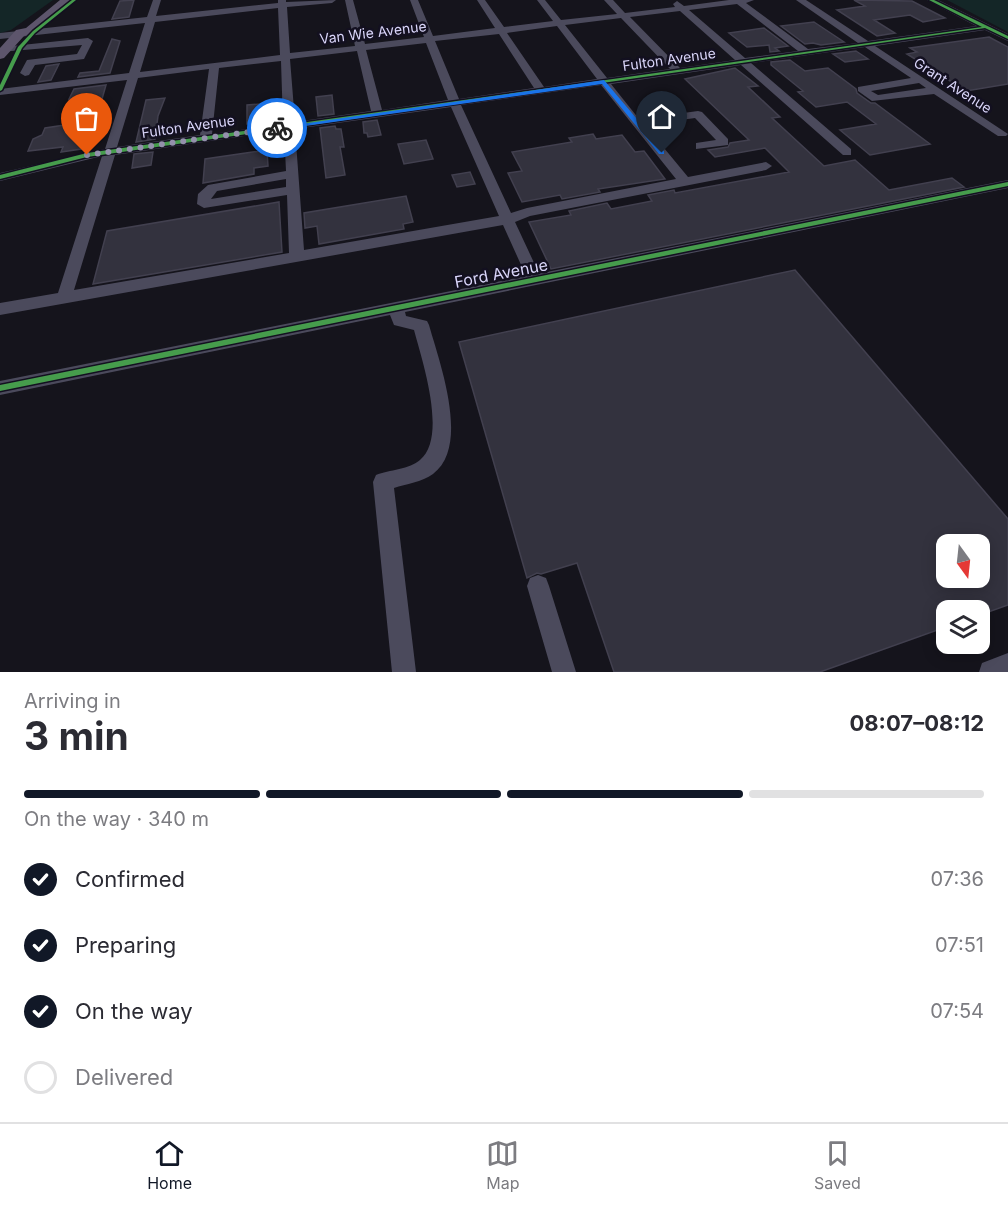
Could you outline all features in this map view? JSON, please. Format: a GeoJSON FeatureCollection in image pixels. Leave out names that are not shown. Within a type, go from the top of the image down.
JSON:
{"type":"FeatureCollection","features":[{"type":"Feature","properties":{"kind":"main road"},"geometry":{"type":"LineString","coordinates":[[20,33],[16,31],[21,26],[56,0]]}},
{"type":"Feature","properties":{"kind":"main road"},"geometry":{"type":"LineString","coordinates":[[2,52],[20,33],[30,30],[67,0]]}},
{"type":"Feature","properties":{"kind":"street"},"geometry":{"type":"LineString","coordinates":[[64,298],[158,0]]}},
{"type":"Feature","properties":{"kind":"street"},"geometry":{"type":"LineString","coordinates":[[218,13],[220,0]]}},
{"type":"Feature","properties":{"kind":"street"},"geometry":{"type":"LineString","coordinates":[[0,36],[218,13],[282,3],[332,0]]}},
{"type":"Feature","properties":{"kind":"street"},"geometry":{"type":"LineString","coordinates":[[349,0],[377,114]]}},
{"type":"Feature","properties":{"kind":"street"},"geometry":{"type":"LineString","coordinates":[[414,0],[455,103],[529,267]]}},
{"type":"Feature","properties":{"kind":"street"},"geometry":{"type":"LineString","coordinates":[[481,0],[541,90]]}},
{"type":"Feature","properties":{"kind":"street"},"geometry":{"type":"LineString","coordinates":[[541,0],[685,182]]}},
{"type":"Feature","properties":{"kind":"street"},"geometry":{"type":"LineString","coordinates":[[608,0],[678,71]]}},
{"type":"Feature","properties":{"kind":"street"},"geometry":{"type":"LineString","coordinates":[[672,0],[847,153]]}},
{"type":"Feature","properties":{"kind":"street","name":"Van Wie Avenue"},"geometry":{"type":"LineString","coordinates":[[0,92],[750,0]]}},
{"type":"Feature","properties":{"kind":"street","name":"Grant Avenue"},"geometry":{"type":"LineString","coordinates":[[800,0],[1002,134]]}},
{"type":"Feature","properties":{"kind":"street"},"geometry":{"type":"LineString","coordinates":[[931,0],[975,24],[987,27],[1008,38]]}},
{"type":"Feature","properties":{"kind":"street"},"geometry":{"type":"LineString","coordinates":[[942,0],[985,22],[987,27]]}},
{"type":"Feature","properties":{"kind":"street"},"geometry":{"type":"LineString","coordinates":[[738,1],[807,53]]}},
{"type":"Feature","properties":{"kind":"street"},"geometry":{"type":"LineString","coordinates":[[282,3],[283,57],[297,257]]}},
{"type":"Feature","properties":{"kind":"street"},"geometry":{"type":"LineString","coordinates":[[2,52],[73,38],[89,27]]}},
{"type":"Feature","properties":{"kind":"street"},"geometry":{"type":"LineString","coordinates":[[25,73],[31,62],[81,57],[94,29],[89,27]]}},
{"type":"Feature","properties":{"kind":"street","name":"Fulton Avenue"},"geometry":{"type":"LineString","coordinates":[[0,177],[87,155],[987,27]]}},
{"type":"Feature","properties":{"kind":"street"},"geometry":{"type":"LineString","coordinates":[[73,38],[88,41]]}},
{"type":"Feature","properties":{"kind":"street"},"geometry":{"type":"LineString","coordinates":[[206,138],[214,66]]}},
{"type":"Feature","properties":{"kind":"street"},"geometry":{"type":"LineString","coordinates":[[920,80],[862,89],[876,99],[936,90]]}},
{"type":"Feature","properties":{"kind":"street"},"geometry":{"type":"LineString","coordinates":[[637,123],[698,114],[724,141],[700,146]]}},
{"type":"Feature","properties":{"kind":"street"},"geometry":{"type":"LineString","coordinates":[[0,309],[297,257],[507,214],[766,166]]}},
{"type":"Feature","properties":{"kind":"street"},"geometry":{"type":"LineString","coordinates":[[292,174],[213,188],[205,194],[204,204],[293,190]]}},
{"type":"Feature","properties":{"kind":"street","name":"Ford Avenue"},"geometry":{"type":"LineString","coordinates":[[0,388],[1008,184]]}},
{"type":"Feature","properties":{"kind":"street"},"geometry":{"type":"LineString","coordinates":[[396,308],[400,321],[422,325],[442,417],[442,440],[435,457],[426,467],[383,482],[404,672]]}},
{"type":"Feature","properties":{"kind":"street"},"geometry":{"type":"LineString","coordinates":[[538,586],[564,672]]}},
{"type":"Feature","properties":{"kind":"street"},"geometry":{"type":"LineString","coordinates":[[991,672],[1008,665]]}},
{"type":"Feature","properties":{"kind":"shaded area"},"geometry":{"type":"Polygon","coordinates":[[[0,0],[53,0],[11,30],[0,33],[0,0]]]}},
{"type":"Feature","properties":{"kind":"shaded area"},"geometry":{"type":"Polygon","coordinates":[[[947,0],[1008,0],[1008,32],[947,0]]]}},
{"type":"Feature","properties":{"kind":"building"},"geometry":{"type":"Polygon","coordinates":[[[134,0],[129,17],[112,19],[120,1],[134,0]]]}},
{"type":"Feature","properties":{"kind":"building"},"geometry":{"type":"Polygon","coordinates":[[[854,0],[912,1],[945,18],[923,22],[910,15],[874,20],[895,33],[877,36],[837,10],[865,6],[854,0]]]}},
{"type":"Feature","properties":{"kind":"building"},"geometry":{"type":"Polygon","coordinates":[[[814,22],[844,42],[821,45],[805,44],[781,26],[814,22]]]}},
{"type":"Feature","properties":{"kind":"building"},"geometry":{"type":"Polygon","coordinates":[[[764,28],[788,46],[775,48],[779,51],[770,52],[769,45],[747,47],[729,33],[764,28]]]}},
{"type":"Feature","properties":{"kind":"building"},"geometry":{"type":"Polygon","coordinates":[[[989,37],[1008,47],[1008,84],[966,91],[907,54],[917,52],[910,48],[989,37]]]}},
{"type":"Feature","properties":{"kind":"building"},"geometry":{"type":"Polygon","coordinates":[[[112,39],[120,41],[110,73],[78,77],[80,73],[99,71],[112,39]]]}},
{"type":"Feature","properties":{"kind":"building"},"geometry":{"type":"Polygon","coordinates":[[[856,51],[868,59],[845,62],[833,54],[856,51]]]}},
{"type":"Feature","properties":{"kind":"building"},"geometry":{"type":"Polygon","coordinates":[[[790,60],[805,71],[828,68],[856,89],[857,93],[871,103],[875,103],[930,144],[870,155],[840,130],[876,124],[847,102],[816,107],[798,92],[803,91],[771,65],[771,62],[790,60]]]}},
{"type":"Feature","properties":{"kind":"building"},"geometry":{"type":"Polygon","coordinates":[[[59,64],[51,80],[38,82],[46,66],[59,64]]]}},
{"type":"Feature","properties":{"kind":"building"},"geometry":{"type":"Polygon","coordinates":[[[735,68],[758,86],[748,87],[780,117],[772,118],[824,166],[855,160],[889,190],[952,178],[964,187],[551,269],[529,222],[571,215],[569,211],[607,203],[611,209],[652,201],[648,195],[674,190],[675,193],[789,172],[765,148],[715,157],[708,150],[728,147],[730,143],[749,140],[685,79],[735,68]]]}},
{"type":"Feature","properties":{"kind":"building"},"geometry":{"type":"Polygon","coordinates":[[[106,85],[88,148],[61,152],[63,147],[28,151],[33,139],[42,135],[45,128],[78,123],[87,97],[69,99],[74,89],[106,85]]]}},
{"type":"Feature","properties":{"kind":"building"},"geometry":{"type":"Polygon","coordinates":[[[332,95],[334,114],[318,116],[316,97],[332,95]]]}},
{"type":"Feature","properties":{"kind":"building"},"geometry":{"type":"Polygon","coordinates":[[[165,98],[158,116],[155,139],[136,142],[146,100],[165,98]]]}},
{"type":"Feature","properties":{"kind":"building"},"geometry":{"type":"Polygon","coordinates":[[[260,104],[259,108],[263,107],[262,122],[247,124],[247,105],[260,104]]]}},
{"type":"Feature","properties":{"kind":"building"},"geometry":{"type":"Polygon","coordinates":[[[377,120],[381,135],[368,137],[367,133],[364,133],[363,122],[377,120]]]}},
{"type":"Feature","properties":{"kind":"building"},"geometry":{"type":"Polygon","coordinates":[[[335,126],[336,129],[341,129],[344,147],[340,147],[345,175],[326,178],[320,128],[335,126]]]}},
{"type":"Feature","properties":{"kind":"building"},"geometry":{"type":"Polygon","coordinates":[[[593,134],[596,139],[622,135],[635,152],[644,151],[665,179],[598,189],[600,192],[562,199],[560,195],[522,202],[508,173],[522,171],[512,152],[572,142],[569,138],[593,134]]]}},
{"type":"Feature","properties":{"kind":"building"},"geometry":{"type":"Polygon","coordinates":[[[426,140],[433,159],[404,164],[398,144],[426,140]]]}},
{"type":"Feature","properties":{"kind":"building"},"geometry":{"type":"Polygon","coordinates":[[[267,150],[268,166],[254,168],[254,174],[203,183],[205,159],[267,150]]]}},
{"type":"Feature","properties":{"kind":"building"},"geometry":{"type":"Polygon","coordinates":[[[153,152],[151,165],[132,168],[134,154],[153,152]]]}},
{"type":"Feature","properties":{"kind":"building"},"geometry":{"type":"Polygon","coordinates":[[[470,172],[475,184],[457,187],[452,175],[470,172]]]}},
{"type":"Feature","properties":{"kind":"building"},"geometry":{"type":"Polygon","coordinates":[[[406,196],[413,222],[403,224],[404,229],[319,244],[317,226],[305,228],[304,213],[406,196]]]}},
{"type":"Feature","properties":{"kind":"building"},"geometry":{"type":"Polygon","coordinates":[[[279,202],[282,252],[93,284],[107,231],[279,202]]]}},
{"type":"Feature","properties":{"kind":"building"},"geometry":{"type":"Polygon","coordinates":[[[795,270],[1008,519],[1008,605],[990,611],[990,600],[936,600],[936,631],[820,672],[614,672],[577,563],[541,574],[537,573],[527,578],[459,342],[795,270]]]}},
{"type":"Feature","properties":{"kind":"cycle path"},"geometry":{"type":"LineString","coordinates":[[0,90],[20,48],[34,32],[74,0]]}},
{"type":"Feature","properties":{"kind":"cycle path"},"geometry":{"type":"LineString","coordinates":[[931,0],[1008,38]]}},
{"type":"Feature","properties":{"kind":"cycle path"},"geometry":{"type":"LineString","coordinates":[[0,177],[87,155],[987,27]]}},
{"type":"Feature","properties":{"kind":"cycle path"},"geometry":{"type":"LineString","coordinates":[[0,388],[1008,184]]}},
{"type":"Feature","properties":{"kind":"way so far"},"geometry":{"type":"LineString","coordinates":[[87,155],[277,128]]}},
{"type":"Feature","properties":{"kind":"route"},"geometry":{"type":"LineString","coordinates":[[277,128],[604,82],[662,153]]}}]}
